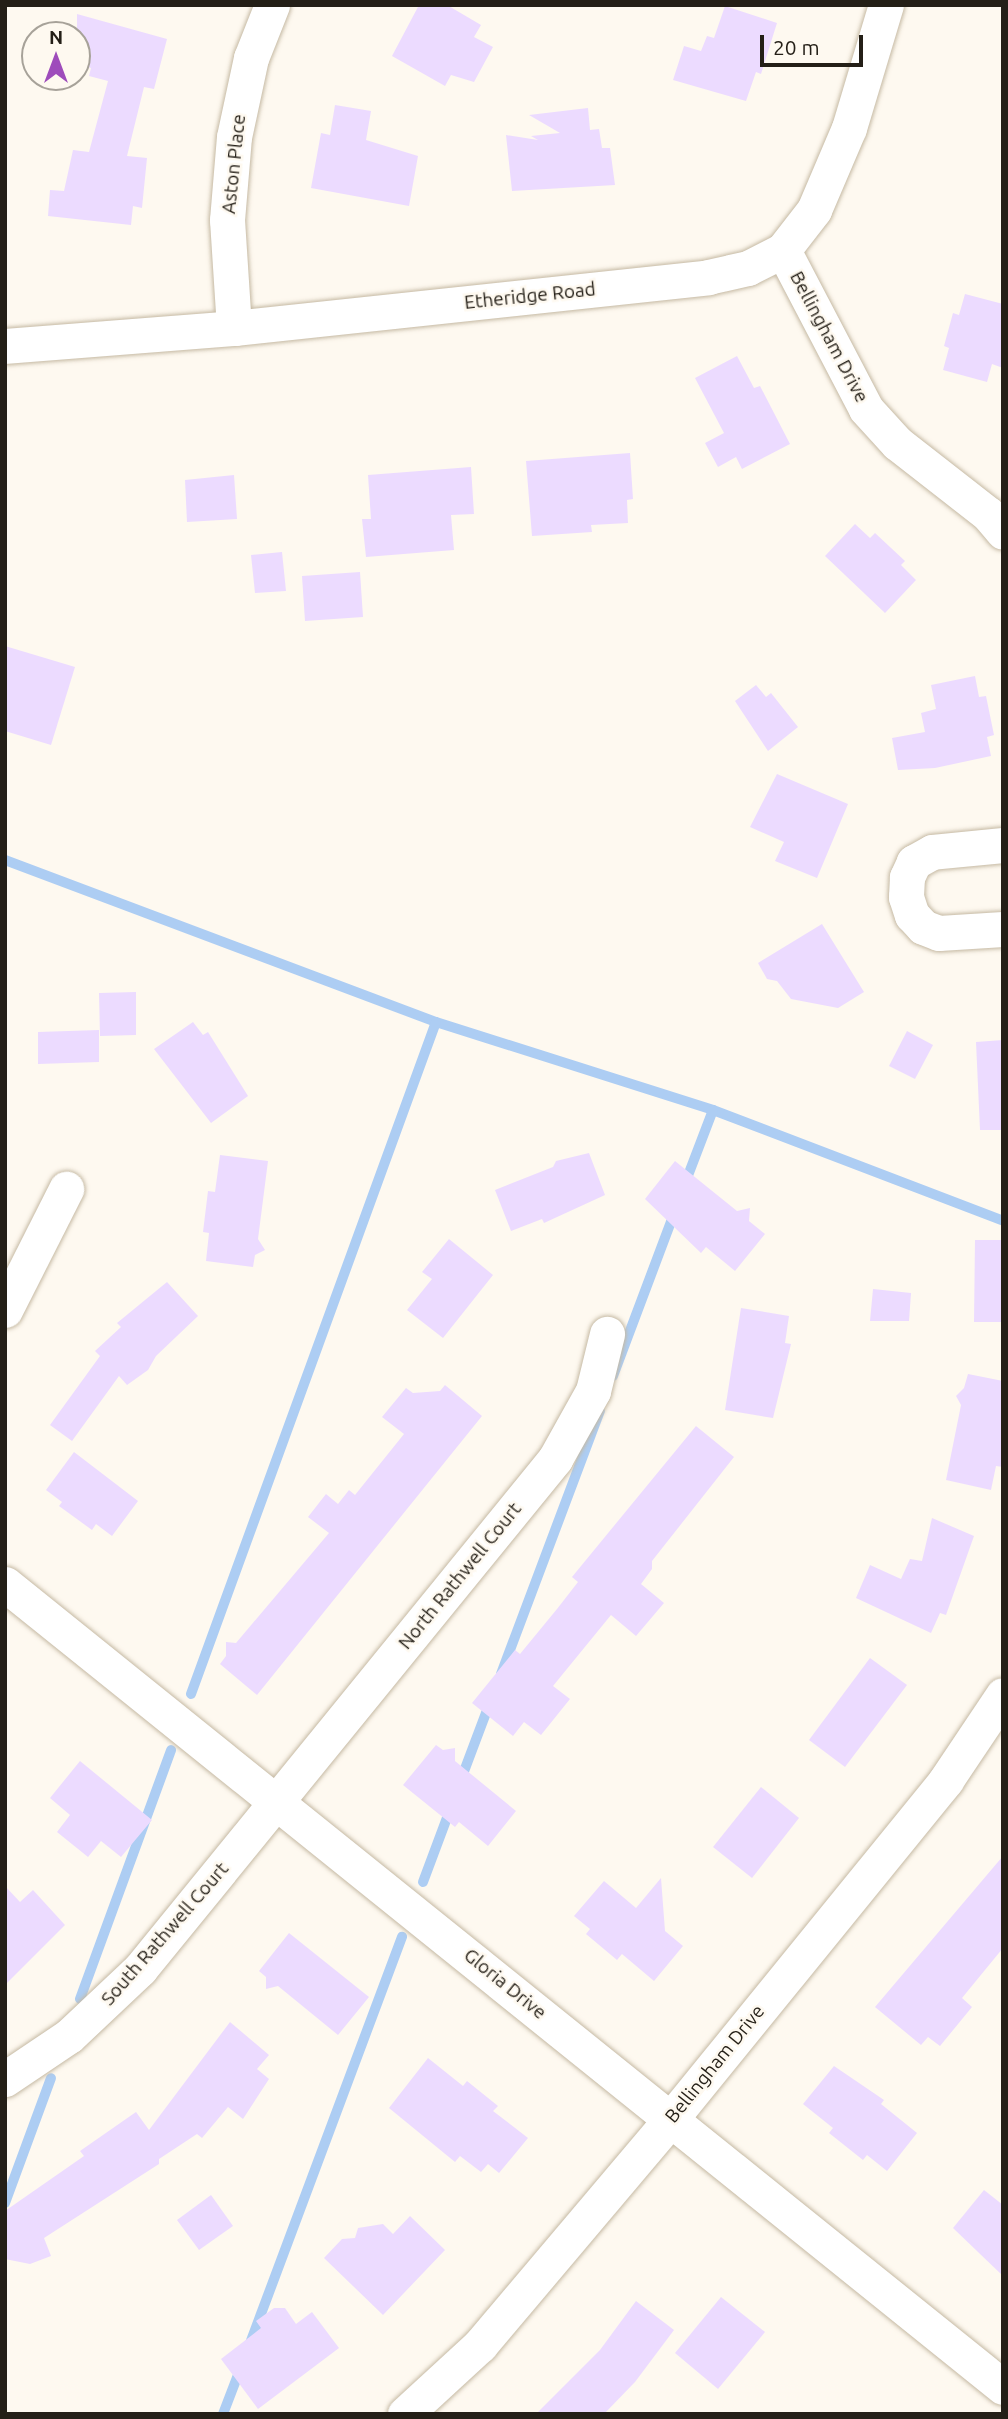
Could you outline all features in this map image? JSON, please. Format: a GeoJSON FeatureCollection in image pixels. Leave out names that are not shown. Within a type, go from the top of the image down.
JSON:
{"type":"FeatureCollection","features":[{"type":"Feature","properties":{"kind":"street","name":"Aston Place"},"geometry":{"type":"LineString","coordinates":[[234,328],[227,220],[234,137],[251,58],[272,5]]}},
{"type":"Feature","properties":{"kind":"street","name":"Etheridge Road"},"geometry":{"type":"LineString","coordinates":[[5,346],[234,328],[708,277],[748,268],[783,250],[814,210],[849,128],[886,5]]}},
{"type":"Feature","properties":{"kind":"street","name":"Bellingham Drive"},"geometry":{"type":"LineString","coordinates":[[783,250],[866,409],[897,443],[988,514],[1003,532]]}},
{"type":"Feature","properties":{"kind":"street"},"geometry":{"type":"LineString","coordinates":[[1003,845],[932,852],[914,862],[907,877],[906,897],[912,915],[923,927],[939,933],[1003,929]]}},
{"type":"Feature","properties":{"kind":"street"},"geometry":{"type":"LineString","coordinates":[[5,1310],[66,1189]]}},
{"type":"Feature","properties":{"kind":"street","name":"North Rathwell Court"},"geometry":{"type":"LineString","coordinates":[[278,1800],[555,1459],[593,1391],[607,1334]]}},
{"type":"Feature","properties":{"kind":"street","name":"Gloria Drive"},"geometry":{"type":"LineString","coordinates":[[5,1584],[278,1800],[1003,2387]]}},
{"type":"Feature","properties":{"kind":"street","name":"Bellingham Drive"},"geometry":{"type":"LineString","coordinates":[[405,2414],[480,2345],[670,2120],[946,1780],[1003,1695]]}},
{"type":"Feature","properties":{"kind":"street","name":"South Rathwell Court"},"geometry":{"type":"LineString","coordinates":[[5,2079],[69,2036],[107,2003],[278,1800]]}},
{"type":"Feature","properties":{"kind":"building"},"geometry":{"type":"Polygon","coordinates":[[[419,5],[447,5],[481,25],[474,37],[493,47],[474,82],[451,75],[445,86],[392,56],[419,5]]]}},
{"type":"Feature","properties":{"kind":"building"},"geometry":{"type":"Polygon","coordinates":[[[725,6],[777,23],[761,74],[756,72],[746,101],[673,80],[684,46],[701,51],[707,36],[714,38],[725,6]]]}},
{"type":"Feature","properties":{"kind":"building"},"geometry":{"type":"Polygon","coordinates":[[[77,14],[167,39],[154,89],[144,87],[127,156],[147,158],[142,208],[133,206],[131,225],[48,216],[50,190],[64,191],[73,150],[89,152],[108,81],[91,77],[91,21],[77,21],[77,14]]]}},
{"type":"Feature","properties":{"kind":"building"},"geometry":{"type":"Polygon","coordinates":[[[335,105],[371,111],[366,140],[418,156],[409,206],[311,188],[321,133],[330,135],[335,105]]]}},
{"type":"Feature","properties":{"kind":"building"},"geometry":{"type":"Polygon","coordinates":[[[588,108],[590,130],[599,129],[602,148],[610,148],[615,185],[512,191],[506,135],[538,140],[531,136],[560,133],[529,115],[588,108]]]}},
{"type":"Feature","properties":{"kind":"building"},"geometry":{"type":"Polygon","coordinates":[[[965,294],[1003,304],[1003,368],[992,364],[987,382],[943,370],[949,348],[944,346],[953,313],[959,315],[965,294]]]}},
{"type":"Feature","properties":{"kind":"building"},"geometry":{"type":"Polygon","coordinates":[[[737,356],[754,388],[760,386],[790,444],[742,469],[736,457],[718,467],[705,443],[724,433],[695,378],[737,356]]]}},
{"type":"Feature","properties":{"kind":"building"},"geometry":{"type":"Polygon","coordinates":[[[630,453],[633,499],[627,500],[628,523],[591,525],[592,532],[532,536],[526,461],[630,453]]]}},
{"type":"Feature","properties":{"kind":"building"},"geometry":{"type":"Polygon","coordinates":[[[471,467],[474,514],[451,515],[454,550],[366,557],[362,519],[371,519],[368,475],[471,467]]]}},
{"type":"Feature","properties":{"kind":"building"},"geometry":{"type":"Polygon","coordinates":[[[234,475],[237,519],[187,522],[185,480],[234,475]]]}},
{"type":"Feature","properties":{"kind":"building"},"geometry":{"type":"Polygon","coordinates":[[[855,524],[870,538],[875,533],[905,561],[901,565],[916,580],[885,613],[825,556],[855,524]]]}},
{"type":"Feature","properties":{"kind":"building"},"geometry":{"type":"Polygon","coordinates":[[[282,552],[286,591],[255,593],[251,555],[282,552]]]}},
{"type":"Feature","properties":{"kind":"building"},"geometry":{"type":"Polygon","coordinates":[[[360,572],[363,617],[305,621],[302,576],[360,572]]]}},
{"type":"Feature","properties":{"kind":"building"},"geometry":{"type":"Polygon","coordinates":[[[5,646],[75,667],[51,745],[5,731],[5,646]]]}},
{"type":"Feature","properties":{"kind":"building"},"geometry":{"type":"Polygon","coordinates":[[[975,676],[979,697],[986,696],[994,735],[987,737],[991,756],[935,768],[898,770],[892,738],[925,732],[921,713],[936,709],[931,685],[975,676]]]}},
{"type":"Feature","properties":{"kind":"building"},"geometry":{"type":"Polygon","coordinates":[[[756,685],[766,697],[771,693],[798,727],[768,751],[735,701],[756,685]]]}},
{"type":"Feature","properties":{"kind":"building"},"geometry":{"type":"Polygon","coordinates":[[[777,774],[848,804],[817,878],[775,861],[784,842],[750,827],[777,774]]]}},
{"type":"Feature","properties":{"kind":"building"},"geometry":{"type":"Polygon","coordinates":[[[822,924],[864,992],[838,1008],[791,999],[777,981],[767,979],[758,963],[822,924]]]}},
{"type":"Feature","properties":{"kind":"building"},"geometry":{"type":"Polygon","coordinates":[[[136,992],[136,1035],[100,1036],[99,993],[136,992]]]}},
{"type":"Feature","properties":{"kind":"building"},"geometry":{"type":"Polygon","coordinates":[[[193,1022],[203,1035],[208,1032],[248,1096],[211,1123],[154,1049],[193,1022]]]}},
{"type":"Feature","properties":{"kind":"building"},"geometry":{"type":"Polygon","coordinates":[[[99,1030],[99,1062],[38,1064],[38,1032],[99,1030]]]}},
{"type":"Feature","properties":{"kind":"building"},"geometry":{"type":"Polygon","coordinates":[[[907,1031],[933,1045],[915,1079],[889,1066],[907,1031]]]}},
{"type":"Feature","properties":{"kind":"building"},"geometry":{"type":"Polygon","coordinates":[[[1003,1040],[1003,1130],[980,1130],[976,1042],[1003,1040]]]}},
{"type":"Feature","properties":{"kind":"building"},"geometry":{"type":"Polygon","coordinates":[[[589,1153],[605,1195],[544,1223],[542,1219],[511,1231],[495,1190],[553,1167],[556,1161],[589,1153]]]}},
{"type":"Feature","properties":{"kind":"building"},"geometry":{"type":"Polygon","coordinates":[[[220,1155],[268,1161],[258,1239],[265,1250],[255,1255],[253,1267],[206,1261],[209,1233],[203,1232],[208,1191],[215,1192],[220,1155]]]}},
{"type":"Feature","properties":{"kind":"building"},"geometry":{"type":"Polygon","coordinates":[[[675,1161],[737,1211],[750,1208],[749,1221],[765,1234],[735,1271],[706,1247],[701,1253],[645,1199],[675,1161]]]}},
{"type":"Feature","properties":{"kind":"building"},"geometry":{"type":"Polygon","coordinates":[[[449,1239],[493,1275],[443,1338],[407,1310],[432,1279],[422,1272],[449,1239]]]}},
{"type":"Feature","properties":{"kind":"building"},"geometry":{"type":"Polygon","coordinates":[[[975,1240],[1003,1240],[1003,1322],[974,1322],[975,1240]]]}},
{"type":"Feature","properties":{"kind":"building"},"geometry":{"type":"Polygon","coordinates":[[[167,1282],[198,1316],[156,1356],[148,1370],[127,1385],[119,1376],[72,1441],[50,1425],[100,1356],[95,1351],[121,1327],[117,1323],[167,1282]]]}},
{"type":"Feature","properties":{"kind":"building"},"geometry":{"type":"Polygon","coordinates":[[[873,1289],[911,1293],[909,1321],[870,1321],[873,1289]]]}},
{"type":"Feature","properties":{"kind":"building"},"geometry":{"type":"Polygon","coordinates":[[[741,1308],[789,1316],[785,1343],[791,1344],[773,1418],[725,1410],[741,1308]]]}},
{"type":"Feature","properties":{"kind":"building"},"geometry":{"type":"Polygon","coordinates":[[[968,1374],[1003,1381],[1003,1467],[996,1466],[991,1490],[946,1480],[961,1405],[956,1396],[964,1388],[968,1374]]]}},
{"type":"Feature","properties":{"kind":"building"},"geometry":{"type":"Polygon","coordinates":[[[445,1385],[482,1416],[257,1695],[220,1664],[226,1656],[226,1642],[236,1643],[329,1533],[308,1517],[326,1494],[338,1504],[349,1490],[355,1495],[404,1434],[382,1417],[406,1388],[413,1393],[440,1391],[445,1385]]]}},
{"type":"Feature","properties":{"kind":"building"},"geometry":{"type":"Polygon","coordinates":[[[696,1426],[734,1457],[652,1561],[652,1569],[641,1584],[664,1603],[636,1636],[611,1615],[553,1686],[570,1699],[541,1735],[524,1722],[513,1736],[472,1703],[515,1650],[520,1654],[557,1609],[578,1582],[572,1577],[696,1426]]]}},
{"type":"Feature","properties":{"kind":"building"},"geometry":{"type":"Polygon","coordinates":[[[74,1452],[138,1501],[112,1536],[96,1524],[92,1530],[59,1506],[62,1502],[46,1490],[74,1452]]]}},
{"type":"Feature","properties":{"kind":"building"},"geometry":{"type":"Polygon","coordinates":[[[932,1518],[974,1536],[946,1615],[940,1613],[931,1633],[856,1598],[870,1565],[901,1579],[910,1559],[922,1561],[932,1518]]]}},
{"type":"Feature","properties":{"kind":"building"},"geometry":{"type":"Polygon","coordinates":[[[870,1658],[907,1685],[845,1767],[809,1740],[870,1658]]]}},
{"type":"Feature","properties":{"kind":"building"},"geometry":{"type":"Polygon","coordinates":[[[436,1745],[443,1750],[455,1748],[455,1761],[516,1811],[488,1846],[459,1822],[455,1827],[403,1785],[436,1745]]]}},
{"type":"Feature","properties":{"kind":"building"},"geometry":{"type":"Polygon","coordinates":[[[80,1761],[152,1820],[121,1857],[101,1841],[88,1857],[57,1832],[70,1815],[50,1798],[80,1761]]]}},
{"type":"Feature","properties":{"kind":"building"},"geometry":{"type":"Polygon","coordinates":[[[761,1787],[799,1818],[752,1878],[713,1847],[761,1787]]]}},
{"type":"Feature","properties":{"kind":"building"},"geometry":{"type":"Polygon","coordinates":[[[1003,1856],[1003,1948],[962,1998],[972,2007],[940,2046],[928,2037],[921,2045],[875,2007],[1003,1856]]]}},
{"type":"Feature","properties":{"kind":"building"},"geometry":{"type":"Polygon","coordinates":[[[661,1878],[665,1931],[683,1946],[654,1981],[622,1954],[617,1960],[586,1934],[590,1929],[574,1916],[604,1881],[636,1908],[661,1878]]]}},
{"type":"Feature","properties":{"kind":"building"},"geometry":{"type":"Polygon","coordinates":[[[5,1886],[20,1902],[33,1890],[65,1925],[5,1985],[5,1886]]]}},
{"type":"Feature","properties":{"kind":"building"},"geometry":{"type":"Polygon","coordinates":[[[289,1933],[369,1997],[338,2035],[278,1986],[266,1989],[266,1977],[259,1971],[289,1933]]]}},
{"type":"Feature","properties":{"kind":"building"},"geometry":{"type":"Polygon","coordinates":[[[230,2022],[269,2055],[257,2069],[269,2079],[243,2119],[228,2107],[202,2138],[197,2134],[159,2159],[159,2164],[44,2238],[51,2256],[30,2264],[5,2259],[5,2211],[84,2156],[80,2151],[136,2112],[149,2130],[230,2022]]]}},
{"type":"Feature","properties":{"kind":"building"},"geometry":{"type":"Polygon","coordinates":[[[428,2058],[463,2086],[467,2081],[498,2106],[493,2111],[528,2138],[499,2173],[488,2164],[481,2172],[460,2156],[455,2162],[389,2108],[428,2058]]]}},
{"type":"Feature","properties":{"kind":"building"},"geometry":{"type":"Polygon","coordinates":[[[834,2066],[884,2100],[881,2104],[917,2133],[887,2171],[867,2155],[863,2160],[829,2133],[833,2128],[803,2104],[834,2066]]]}},
{"type":"Feature","properties":{"kind":"building"},"geometry":{"type":"Polygon","coordinates":[[[984,2190],[1003,2205],[1003,2276],[953,2228],[984,2190]]]}},
{"type":"Feature","properties":{"kind":"building"},"geometry":{"type":"Polygon","coordinates":[[[211,2195],[233,2226],[199,2250],[177,2220],[211,2195]]]}},
{"type":"Feature","properties":{"kind":"building"},"geometry":{"type":"Polygon","coordinates":[[[410,2216],[445,2250],[383,2315],[324,2258],[342,2239],[355,2238],[358,2228],[383,2224],[393,2234],[410,2216]]]}},
{"type":"Feature","properties":{"kind":"building"},"geometry":{"type":"Polygon","coordinates":[[[721,2297],[765,2332],[718,2389],[675,2353],[721,2297]]]}},
{"type":"Feature","properties":{"kind":"building"},"geometry":{"type":"Polygon","coordinates":[[[636,2301],[674,2330],[635,2382],[604,2414],[536,2414],[600,2350],[636,2301]]]}},
{"type":"Feature","properties":{"kind":"building"},"geometry":{"type":"Polygon","coordinates":[[[274,2308],[285,2308],[296,2324],[312,2312],[339,2348],[258,2409],[221,2359],[261,2328],[256,2321],[274,2308]]]}},
{"type":"Feature","properties":{"kind":"waterway"},"geometry":{"type":"LineString","coordinates":[[5,860],[436,1022],[713,1110],[1003,1221]]}},
{"type":"Feature","properties":{"kind":"waterway"},"geometry":{"type":"LineString","coordinates":[[191,1694],[436,1022]]}},
{"type":"Feature","properties":{"kind":"waterway"},"geometry":{"type":"LineString","coordinates":[[684,1186],[713,1110]]}},
{"type":"Feature","properties":{"kind":"waterway"},"geometry":{"type":"LineString","coordinates":[[613,1376],[675,1211]]}},
{"type":"Feature","properties":{"kind":"waterway"},"geometry":{"type":"LineString","coordinates":[[501,1674],[600,1411]]}},
{"type":"Feature","properties":{"kind":"waterway"},"geometry":{"type":"LineString","coordinates":[[460,1782],[490,1702]]}},
{"type":"Feature","properties":{"kind":"waterway"},"geometry":{"type":"LineString","coordinates":[[80,1999],[171,1750]]}},
{"type":"Feature","properties":{"kind":"waterway"},"geometry":{"type":"LineString","coordinates":[[423,1882],[451,1807]]}},
{"type":"Feature","properties":{"kind":"waterway"},"geometry":{"type":"LineString","coordinates":[[249,2346],[402,1937]]}},
{"type":"Feature","properties":{"kind":"waterway"},"geometry":{"type":"LineString","coordinates":[[5,2203],[51,2078]]}},
{"type":"Feature","properties":{"kind":"waterway"},"geometry":{"type":"LineString","coordinates":[[223,2414],[241,2367]]}}]}
